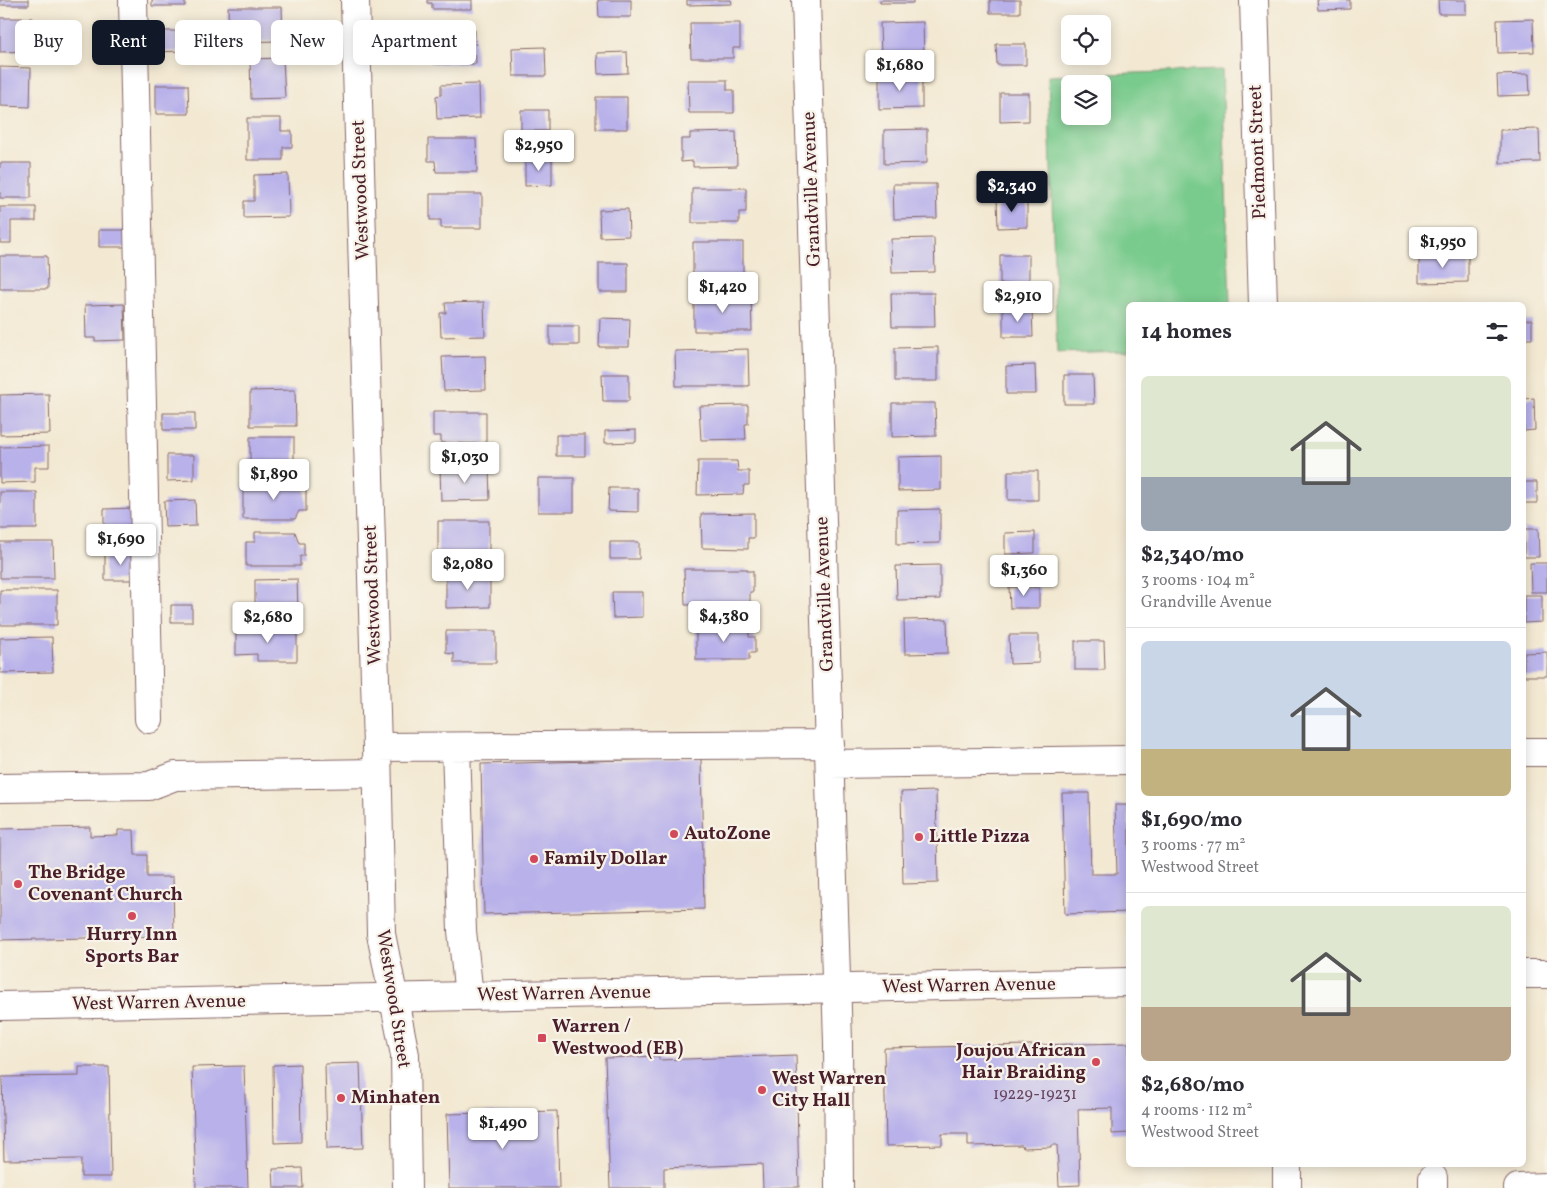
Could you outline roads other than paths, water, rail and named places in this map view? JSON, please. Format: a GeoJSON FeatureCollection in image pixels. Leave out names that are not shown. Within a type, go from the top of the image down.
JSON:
{"type":"FeatureCollection","features":[{"type":"Feature","properties":{"kind":"street"},"geometry":{"type":"LineString","coordinates":[[133,0],[149,719]]}},
{"type":"Feature","properties":{"kind":"street","name":"Westwood Street"},"geometry":{"type":"LineString","coordinates":[[355,0],[381,934],[405,1055],[407,1188]]}},
{"type":"Feature","properties":{"kind":"street","name":"Grandville Avenue"},"geometry":{"type":"LineString","coordinates":[[806,0],[839,1061],[839,1188]]}},
{"type":"Feature","properties":{"kind":"street","name":"Piedmont Street"},"geometry":{"type":"LineString","coordinates":[[1254,0],[1263,302]]}},
{"type":"Feature","properties":{"kind":"street"},"geometry":{"type":"LineString","coordinates":[[456,747],[462,931],[469,996]]}},
{"type":"Feature","properties":{"kind":"street"},"geometry":{"type":"LineString","coordinates":[[0,788],[149,786],[175,776],[377,760],[456,747],[1126,760]]}},
{"type":"Feature","properties":{"kind":"street"},"geometry":{"type":"LineString","coordinates":[[1526,752],[1547,752]]}},
{"type":"Feature","properties":{"kind":"street"},"geometry":{"type":"LineString","coordinates":[[1526,974],[1547,974]]}},
{"type":"Feature","properties":{"kind":"street","name":"West Warren Avenue"},"geometry":{"type":"LineString","coordinates":[[0,1006],[1126,982]]}},
{"type":"Feature","properties":{"kind":"street"},"geometry":{"type":"LineString","coordinates":[[1287,1167],[1287,1188]]}},
{"type":"Feature","properties":{"kind":"street"},"geometry":{"type":"LineString","coordinates":[[1520,1184],[1547,1187]]}},
{"type":"Feature","properties":{"kind":"place","name":"AutoZone"},"geometry":{"type":"Point","coordinates":[674,834]}},
{"type":"Feature","properties":{"kind":"place","name":"Little Pizza"},"geometry":{"type":"Point","coordinates":[919,837]}},
{"type":"Feature","properties":{"kind":"place","name":"Family Dollar"},"geometry":{"type":"Point","coordinates":[534,859]}},
{"type":"Feature","properties":{"kind":"place","name":"The Bridge Covenant Church"},"geometry":{"type":"Point","coordinates":[18,884]}},
{"type":"Feature","properties":{"kind":"place","name":"Hurry Inn Sports Bar"},"geometry":{"type":"Point","coordinates":[132,916]}},
{"type":"Feature","properties":{"kind":"place","name":"Warren / Westwood (EB)"},"geometry":{"type":"Point","coordinates":[542,1038]}},
{"type":"Feature","properties":{"kind":"place","name":"Joujou African Hair Braiding"},"geometry":{"type":"Point","coordinates":[1096,1062]}},
{"type":"Feature","properties":{"kind":"place","name":"West Warren City Hall"},"geometry":{"type":"Point","coordinates":[762,1090]}},
{"type":"Feature","properties":{"kind":"place","name":"Minhaten"},"geometry":{"type":"Point","coordinates":[341,1098]}}]}
